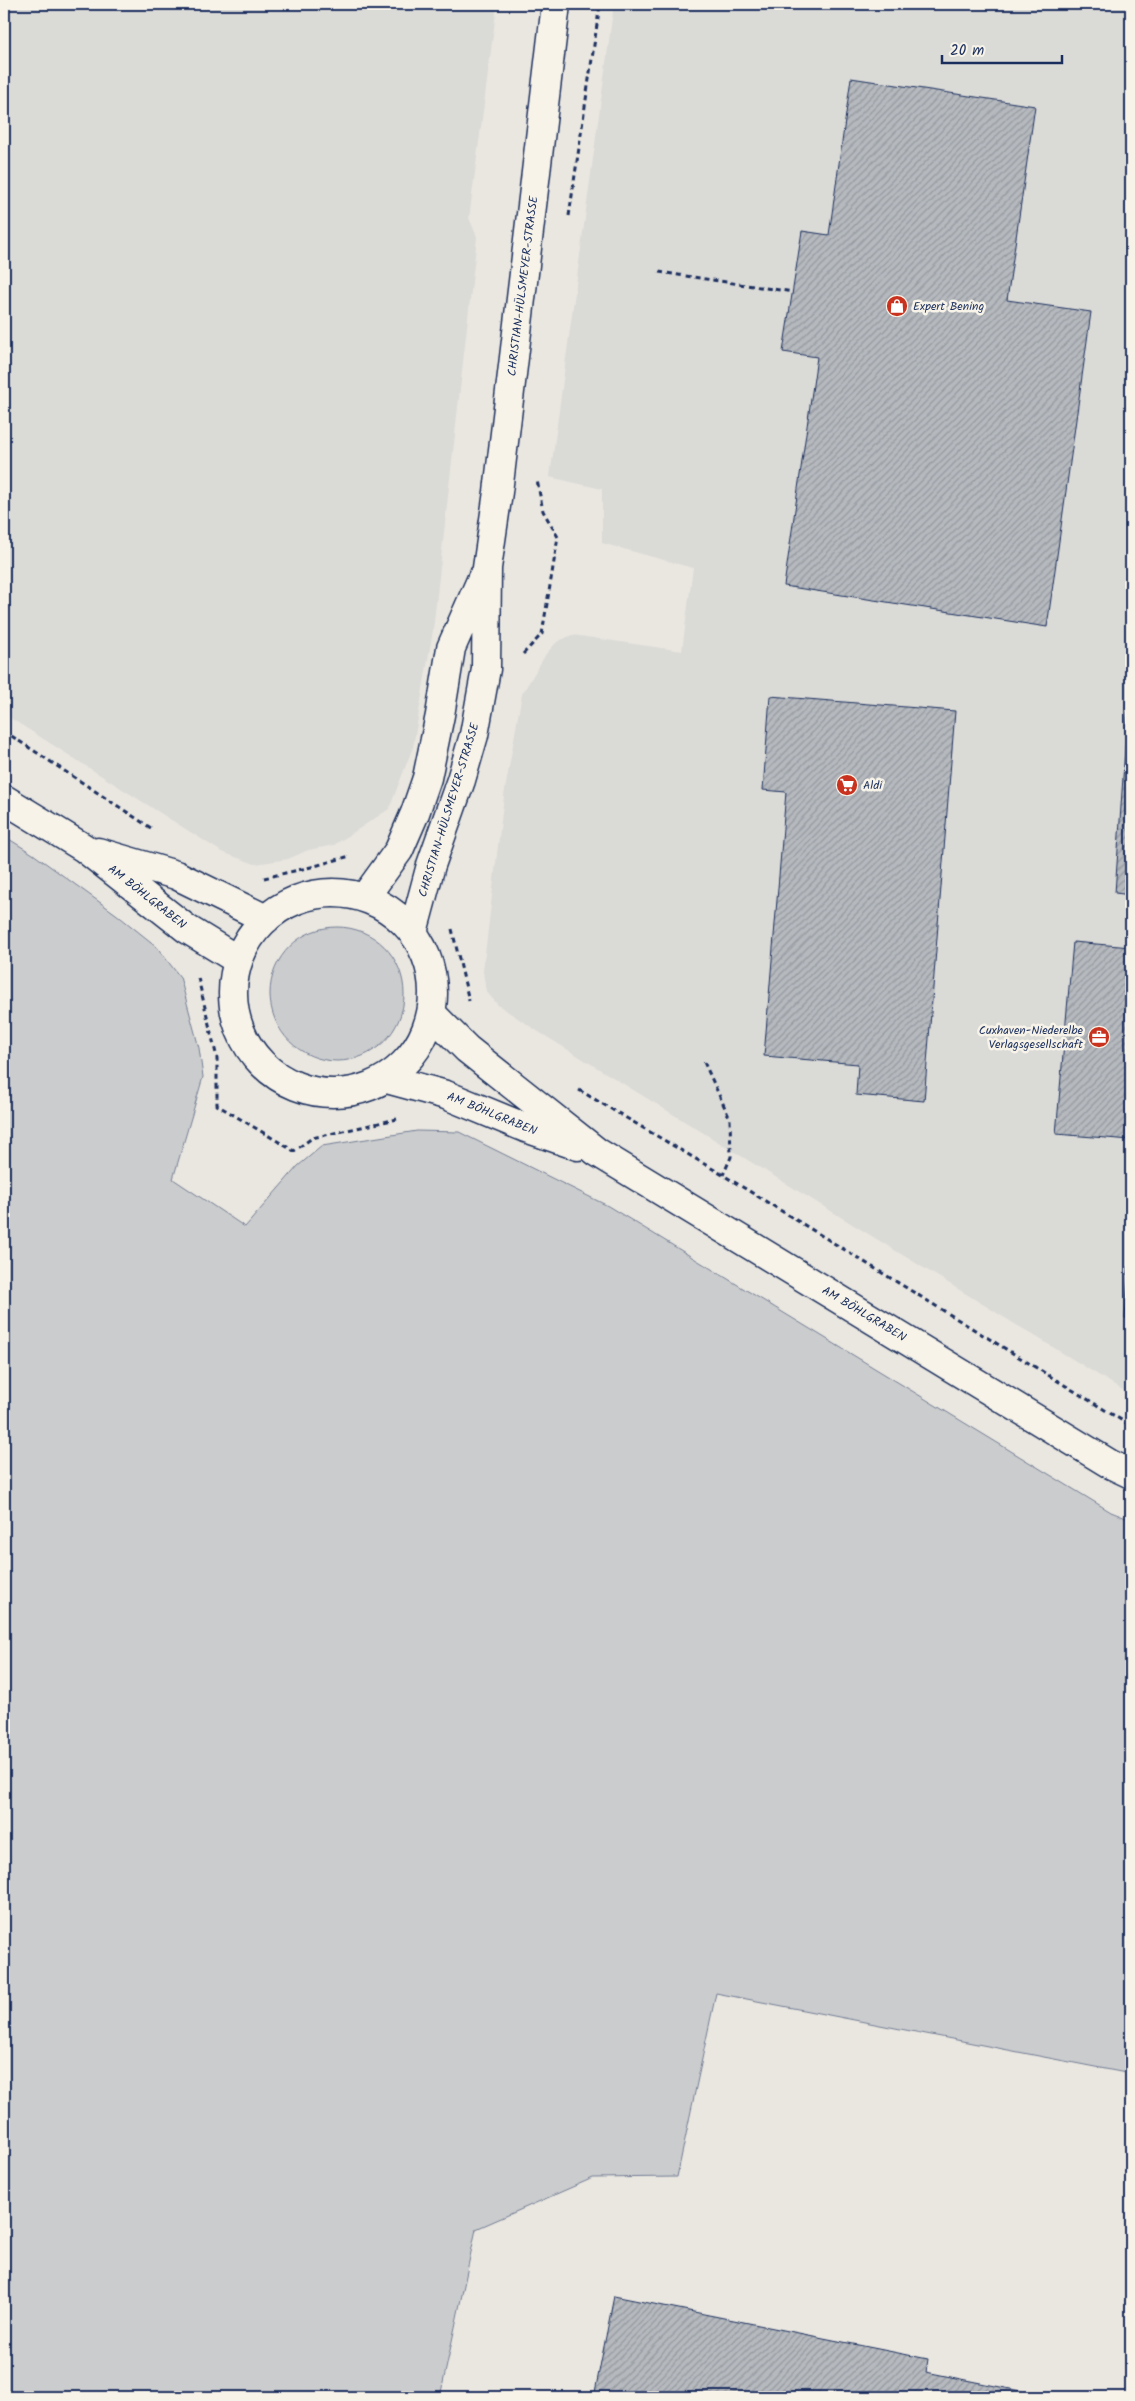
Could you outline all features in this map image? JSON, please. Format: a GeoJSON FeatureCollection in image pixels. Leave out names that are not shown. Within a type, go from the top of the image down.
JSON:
{"type":"FeatureCollection","features":[{"type":"Feature","properties":{"kind":"street","name":"CHRISTIAN-HÜLSMEYER-STRASSE"},"geometry":{"type":"LineString","coordinates":[[413,932],[431,865],[461,780],[474,735],[486,669],[487,568],[498,492],[556,4]]}},
{"type":"Feature","properties":{"kind":"street","name":"CHRISTIAN-HÜLSMEYER-STRASSE"},"geometry":{"type":"LineString","coordinates":[[365,897],[399,850],[415,813],[429,769],[451,648],[487,568]]}},
{"type":"Feature","properties":{"kind":"street","name":"AM BÖHLGRABEN"},"geometry":{"type":"LineString","coordinates":[[4,799],[84,848],[187,929],[236,960]]}},
{"type":"Feature","properties":{"kind":"street","name":"AM BÖHLGRABEN"},"geometry":{"type":"LineString","coordinates":[[84,848],[176,875],[266,919]]}},
{"type":"Feature","properties":{"kind":"street"},"geometry":{"type":"LineString","coordinates":[[327,892],[365,897],[394,909],[413,932],[431,967],[432,1014],[416,1052],[386,1079],[354,1092],[314,1092],[276,1076],[251,1051],[235,1016],[234,973],[236,960],[256,928],[276,910],[296,899],[327,892]]}},
{"type":"Feature","properties":{"kind":"street","name":"AM BÖHLGRABEN"},"geometry":{"type":"LineString","coordinates":[[432,1014],[468,1049],[597,1152],[1110,1464],[1131,1474]]}},
{"type":"Feature","properties":{"kind":"street","name":"AM BÖHLGRABEN"},"geometry":{"type":"LineString","coordinates":[[386,1079],[446,1095],[526,1128],[597,1152]]}},
{"type":"Feature","properties":{"kind":"path"},"geometry":{"type":"LineString","coordinates":[[659,272],[793,292]]}},
{"type":"Feature","properties":{"kind":"path"},"geometry":{"type":"LineString","coordinates":[[538,490],[543,511],[558,537],[542,634]]}},
{"type":"Feature","properties":{"kind":"path"},"geometry":{"type":"LineString","coordinates":[[4,731],[156,831]]}},
{"type":"Feature","properties":{"kind":"path"},"geometry":{"type":"LineString","coordinates":[[259,878],[346,858],[353,853]]}},
{"type":"Feature","properties":{"kind":"path"},"geometry":{"type":"LineString","coordinates":[[451,924],[471,1008]]}},
{"type":"Feature","properties":{"kind":"path"},"geometry":{"type":"LineString","coordinates":[[197,975],[217,1058],[217,1105],[294,1151],[312,1138],[342,1130],[380,1124],[402,1117]]}},
{"type":"Feature","properties":{"kind":"path"},"geometry":{"type":"LineString","coordinates":[[704,1062],[730,1119],[731,1157],[723,1175]]}},
{"type":"Feature","properties":{"kind":"path"},"geometry":{"type":"LineString","coordinates":[[572,1086],[723,1175],[1131,1426]]}},
{"type":"Feature","properties":{"kind":"shaded area"},"geometry":{"type":"Polygon","coordinates":[[[4,4],[497,4],[469,218],[477,237],[433,630],[413,747],[389,809],[334,845],[308,850],[288,859],[255,864],[222,852],[4,714],[4,4]]]}},
{"type":"Feature","properties":{"kind":"shaded area"},"geometry":{"type":"Polygon","coordinates":[[[614,4],[1131,4],[1131,1395],[539,1032],[498,1005],[486,991],[483,971],[504,796],[522,694],[546,654],[557,642],[572,635],[682,651],[693,568],[602,543],[602,489],[550,477],[614,4]]]}},
{"type":"Feature","properties":{"kind":"shaded area"},"geometry":{"type":"Polygon","coordinates":[[[4,836],[33,854],[116,914],[156,946],[180,977],[199,1048],[203,1077],[173,1179],[245,1227],[298,1166],[322,1146],[417,1131],[459,1132],[608,1206],[1111,1512],[1131,1520],[1131,2074],[716,1993],[677,2177],[593,2178],[476,2229],[440,2397],[4,2397],[4,836]]]}},
{"type":"Feature","properties":{"kind":"shaded area"},"geometry":{"type":"Polygon","coordinates":[[[337,927],[363,932],[384,947],[399,968],[404,994],[399,1020],[384,1041],[363,1056],[337,1061],[311,1056],[290,1041],[275,1020],[270,994],[275,968],[290,947],[311,932],[337,927]]]}},
{"type":"Feature","properties":{"kind":"building"},"geometry":{"type":"Polygon","coordinates":[[[851,78],[1035,106],[1007,300],[1091,312],[1047,627],[784,586],[817,357],[783,352],[802,231],[829,235],[851,78]]]}},
{"type":"Feature","properties":{"kind":"building"},"geometry":{"type":"Polygon","coordinates":[[[1131,662],[1131,895],[1115,893],[1131,662]]]}},
{"type":"Feature","properties":{"kind":"building"},"geometry":{"type":"Polygon","coordinates":[[[770,696],[955,711],[924,1101],[856,1095],[858,1064],[764,1056],[786,792],[763,790],[770,696]]]}},
{"type":"Feature","properties":{"kind":"building"},"geometry":{"type":"Polygon","coordinates":[[[1073,942],[1131,947],[1131,1140],[1056,1134],[1073,942]]]}},
{"type":"Feature","properties":{"kind":"building"},"geometry":{"type":"Polygon","coordinates":[[[1131,1231],[1131,1319],[1125,1318],[1131,1231]]]}},
{"type":"Feature","properties":{"kind":"building"},"geometry":{"type":"Polygon","coordinates":[[[614,2296],[928,2359],[926,2372],[1045,2396],[594,2397],[614,2296]]]}},
{"type":"Feature","properties":{"kind":"place","name":"Expert Bening"},"geometry":{"type":"Point","coordinates":[897,306]}},
{"type":"Feature","properties":{"kind":"place","name":"Aldi"},"geometry":{"type":"Point","coordinates":[847,785]}},
{"type":"Feature","properties":{"kind":"place","name":"Cuxhaven-Niederelbe Verlagsgesellschaft"},"geometry":{"type":"Point","coordinates":[1099,1037]}}]}
